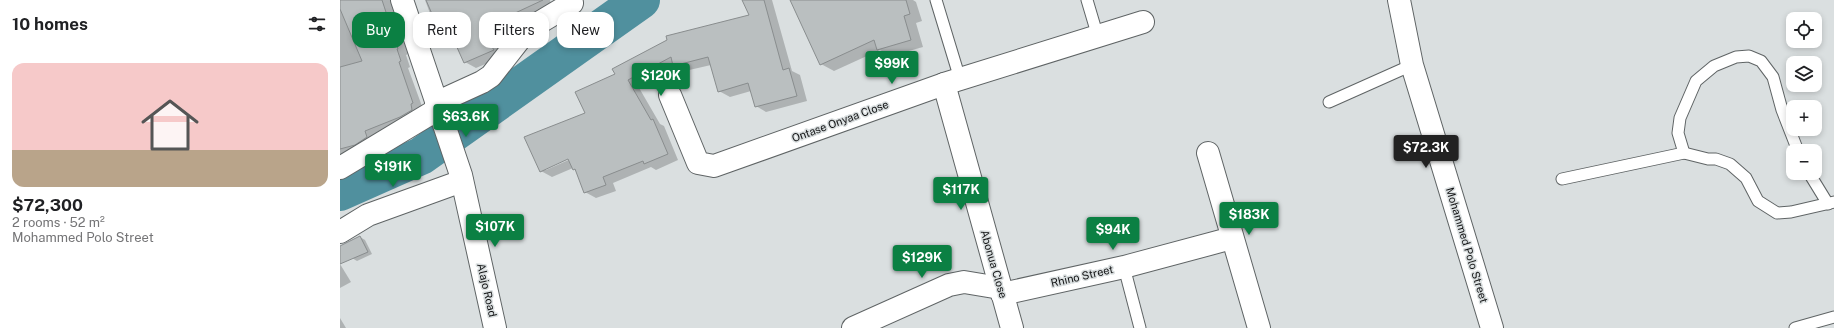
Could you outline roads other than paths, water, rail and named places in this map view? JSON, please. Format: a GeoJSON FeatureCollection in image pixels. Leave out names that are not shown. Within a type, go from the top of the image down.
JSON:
{"type":"FeatureCollection","features":[{"type":"Feature","properties":{"kind":"street","name":"Alajo Road"},"geometry":{"type":"LineString","coordinates":[[402,0],[461,178],[495,328]]}},
{"type":"Feature","properties":{"kind":"street","name":"Mohammed Polo Street"},"geometry":{"type":"LineString","coordinates":[[1399,0],[1412,65],[1492,328]]}},
{"type":"Feature","properties":{"kind":"street"},"geometry":{"type":"LineString","coordinates":[[340,168],[482,82],[490,76],[527,30],[572,3]]}},
{"type":"Feature","properties":{"kind":"street","name":"Ontase Onyaa Close"},"geometry":{"type":"LineString","coordinates":[[670,95],[698,163],[714,166],[952,82],[1143,22]]}},
{"type":"Feature","properties":{"kind":"street","name":"Abonua Close"},"geometry":{"type":"LineString","coordinates":[[952,82],[1001,291],[1012,328]]}},
{"type":"Feature","properties":{"kind":"street"},"geometry":{"type":"LineString","coordinates":[[1208,153],[1259,328]]}},
{"type":"Feature","properties":{"kind":"street"},"geometry":{"type":"LineString","coordinates":[[340,232],[368,215],[461,178]]}},
{"type":"Feature","properties":{"kind":"street","name":"Rhino Street"},"geometry":{"type":"LineString","coordinates":[[853,328],[948,285],[964,282],[1001,291],[1124,266],[1232,238]]}},
{"type":"Feature","properties":{"kind":"lane"},"geometry":{"type":"LineString","coordinates":[[936,0],[952,82]]}},
{"type":"Feature","properties":{"kind":"lane"},"geometry":{"type":"LineString","coordinates":[[1087,0],[1098,37]]}},
{"type":"Feature","properties":{"kind":"lane"},"geometry":{"type":"LineString","coordinates":[[1684,153],[1678,134],[1680,118],[1696,81],[1714,66],[1736,57],[1748,56],[1761,61],[1773,77],[1782,110],[1795,144]]}},
{"type":"Feature","properties":{"kind":"lane"},"geometry":{"type":"LineString","coordinates":[[1329,102],[1412,65]]}},
{"type":"Feature","properties":{"kind":"lane"},"geometry":{"type":"LineString","coordinates":[[1562,178],[1684,153],[1730,164],[1746,178],[1758,201],[1777,213],[1791,212],[1831,203],[1814,180]]}},
{"type":"Feature","properties":{"kind":"lane"},"geometry":{"type":"LineString","coordinates":[[1124,266],[1140,328]]}},
{"type":"Feature","properties":{"kind":"lane"},"geometry":{"type":"LineString","coordinates":[[1795,328],[1834,317]]}},
{"type":"Feature","properties":{"kind":"waterway"},"geometry":{"type":"LineString","coordinates":[[340,192],[421,156],[641,0]]}}]}
